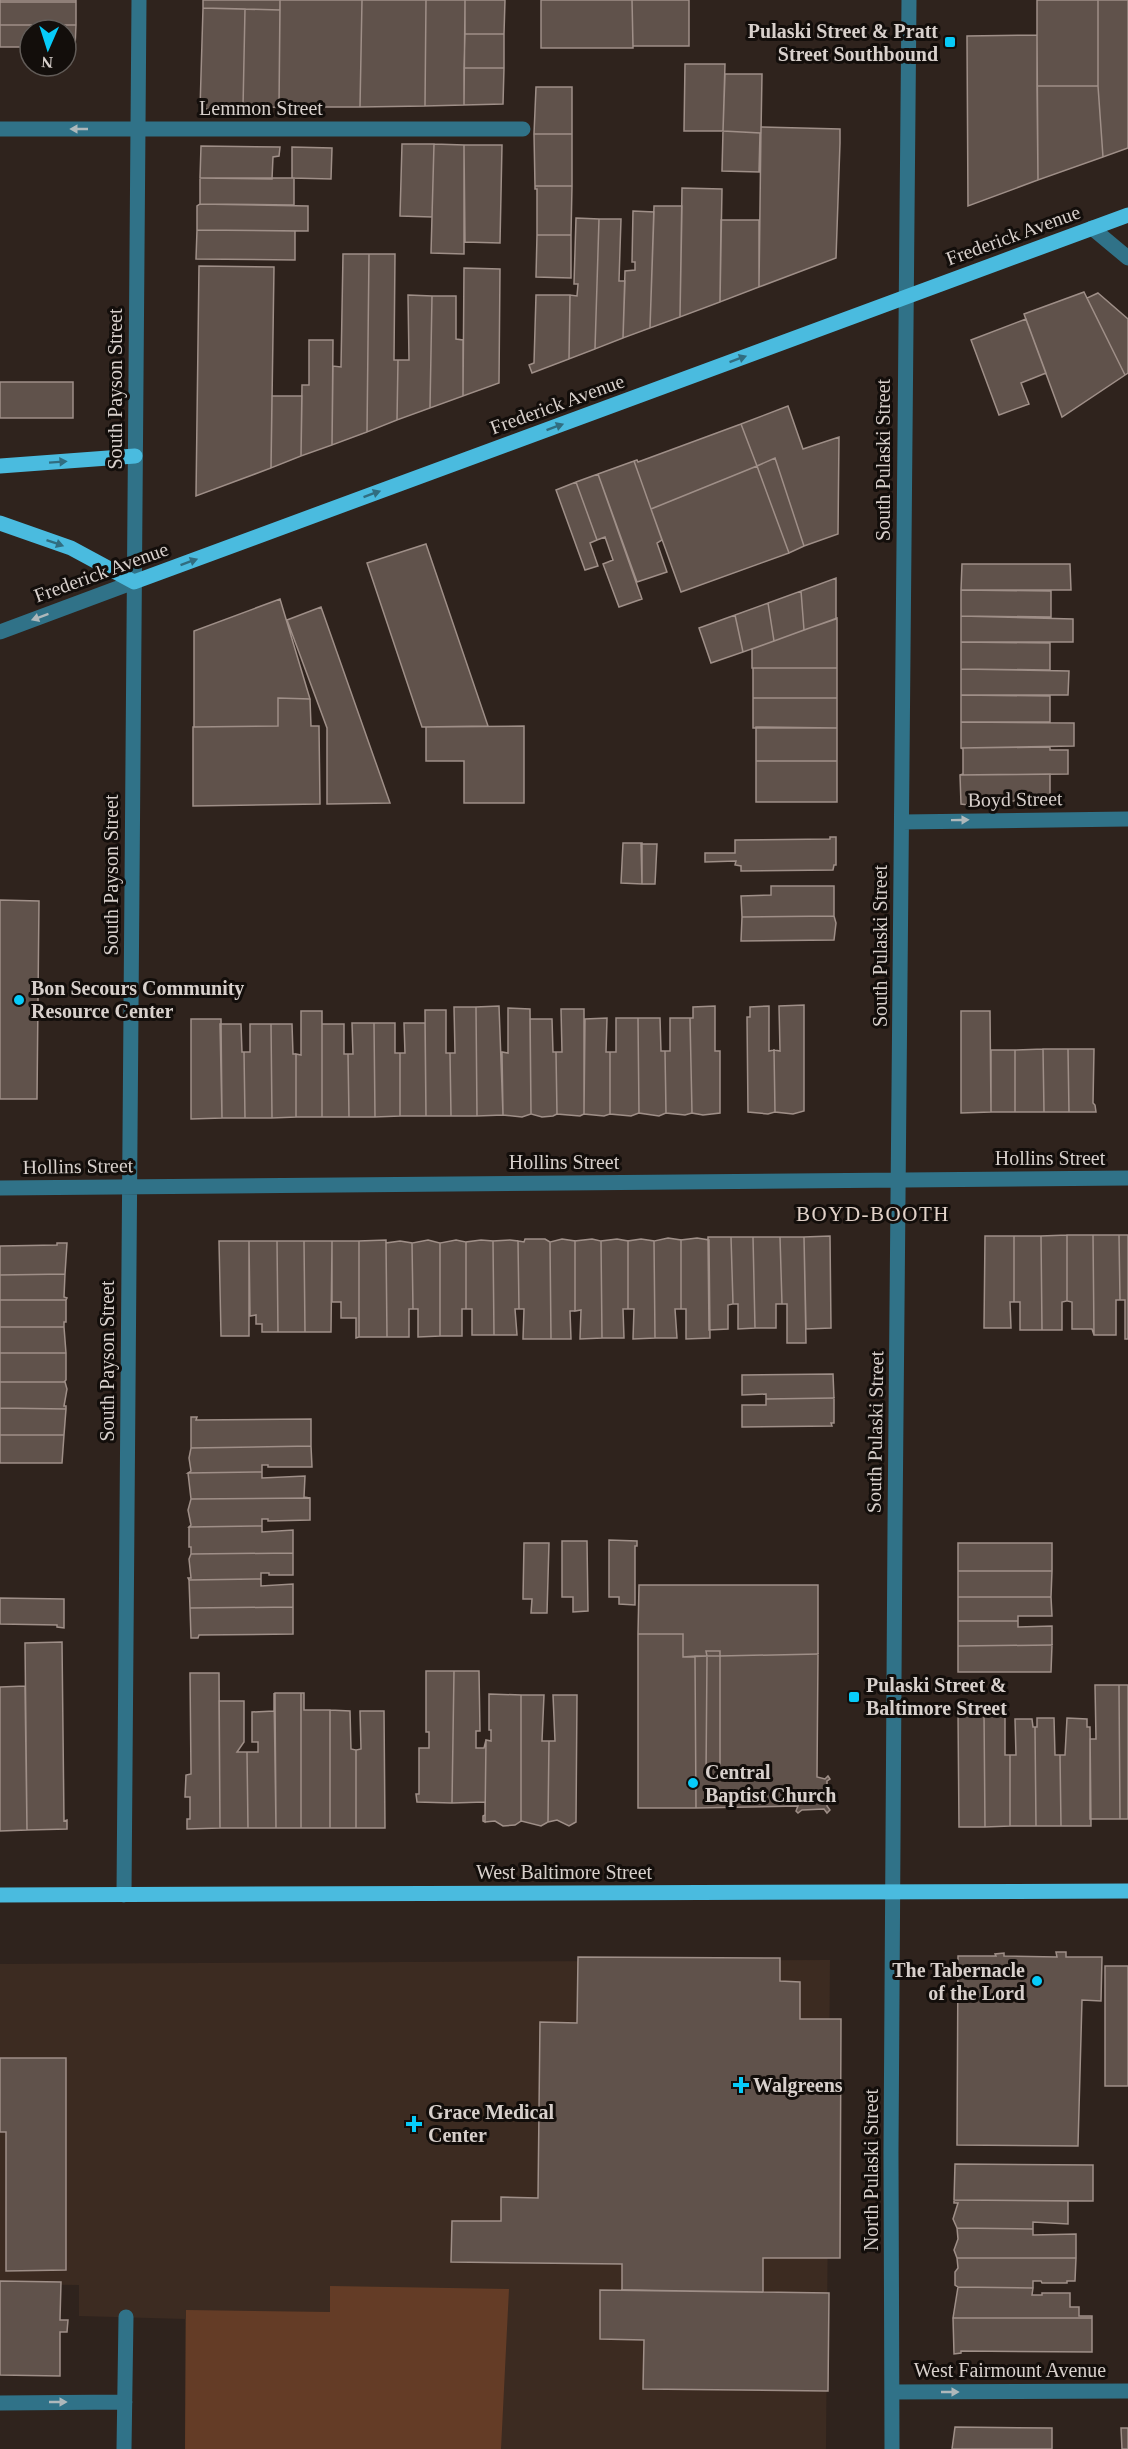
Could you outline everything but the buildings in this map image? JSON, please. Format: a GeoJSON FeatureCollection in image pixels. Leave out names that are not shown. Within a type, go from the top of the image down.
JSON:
{"type":"FeatureCollection","features":[{"type":"Feature","properties":{"kind":"main road","name":"Frederick Avenue"},"geometry":{"type":"LineString","coordinates":[[134,582],[1128,214]]}},
{"type":"Feature","properties":{"kind":"main road"},"geometry":{"type":"LineString","coordinates":[[0,466],[135,456]]}},
{"type":"Feature","properties":{"kind":"main road"},"geometry":{"type":"LineString","coordinates":[[0,523],[71,548],[134,582]]}},
{"type":"Feature","properties":{"kind":"main road","name":"West Baltimore Street"},"geometry":{"type":"LineString","coordinates":[[0,1895],[1128,1891]]}},
{"type":"Feature","properties":{"kind":"street","name":"South Payson Street"},"geometry":{"type":"LineString","coordinates":[[124,1894],[139,0]]}},
{"type":"Feature","properties":{"kind":"street","name":"South Pulaski Street"},"geometry":{"type":"LineString","coordinates":[[894,1892],[895,1537],[909,0]]}},
{"type":"Feature","properties":{"kind":"street","name":"Lemmon Street"},"geometry":{"type":"LineString","coordinates":[[0,129],[523,129]]}},
{"type":"Feature","properties":{"kind":"street"},"geometry":{"type":"LineString","coordinates":[[1092,228],[1128,258]]}},
{"type":"Feature","properties":{"kind":"street","name":"Frederick Avenue"},"geometry":{"type":"LineString","coordinates":[[0,632],[134,582]]}},
{"type":"Feature","properties":{"kind":"street","name":"Boyd Street"},"geometry":{"type":"LineString","coordinates":[[902,822],[1128,819]]}},
{"type":"Feature","properties":{"kind":"street","name":"Hollins Street"},"geometry":{"type":"LineString","coordinates":[[0,1188],[1128,1178]]}},
{"type":"Feature","properties":{"kind":"street","name":"North Pulaski Street"},"geometry":{"type":"LineString","coordinates":[[892,2449],[891,2152],[894,1892]]}},
{"type":"Feature","properties":{"kind":"street"},"geometry":{"type":"LineString","coordinates":[[124,2449],[126,2317]]}},
{"type":"Feature","properties":{"kind":"street","name":"West Fairmount Avenue"},"geometry":{"type":"LineString","coordinates":[[892,2391],[1128,2391]]}},
{"type":"Feature","properties":{"kind":"street"},"geometry":{"type":"LineString","coordinates":[[0,2403],[125,2402]]}},
{"type":"Feature","properties":{"kind":"shaded area","name":"Grace Medical Center"},"geometry":{"type":"Polygon","coordinates":[[[830,1960],[826,2449],[185,2449],[185,2319],[79,2316],[79,2285],[0,2284],[0,1964],[830,1960]]]}},
{"type":"Feature","properties":{"kind":"shaded area"},"geometry":{"type":"Polygon","coordinates":[[[330,2286],[509,2289],[501,2449],[185,2449],[186,2310],[330,2312],[330,2286]]]}},
{"type":"Feature","properties":{"kind":"place","name":"Pulaski Street & Pratt Street Southbound"},"geometry":{"type":"Point","coordinates":[950,42]}},
{"type":"Feature","properties":{"kind":"place","name":"Bon Secours Community Resource Center"},"geometry":{"type":"Point","coordinates":[19,1000]}},
{"type":"Feature","properties":{"kind":"place","name":"Pulaski Street & Baltimore Street"},"geometry":{"type":"Point","coordinates":[854,1697]}},
{"type":"Feature","properties":{"kind":"place","name":"Central Baptist Church"},"geometry":{"type":"Point","coordinates":[693,1783]}},
{"type":"Feature","properties":{"kind":"place","name":"The Tabernacle of the Lord"},"geometry":{"type":"Point","coordinates":[1037,1981]}},
{"type":"Feature","properties":{"kind":"place","name":"Walgreens"},"geometry":{"type":"Point","coordinates":[741,2085]}},
{"type":"Feature","properties":{"kind":"place","name":"Grace Medical Center"},"geometry":{"type":"Point","coordinates":[414,2124]}},
{"type":"Feature","properties":{"kind":"district","name":"BOYD-BOOTH"},"geometry":{"type":"Point","coordinates":[873,1214]}}]}
